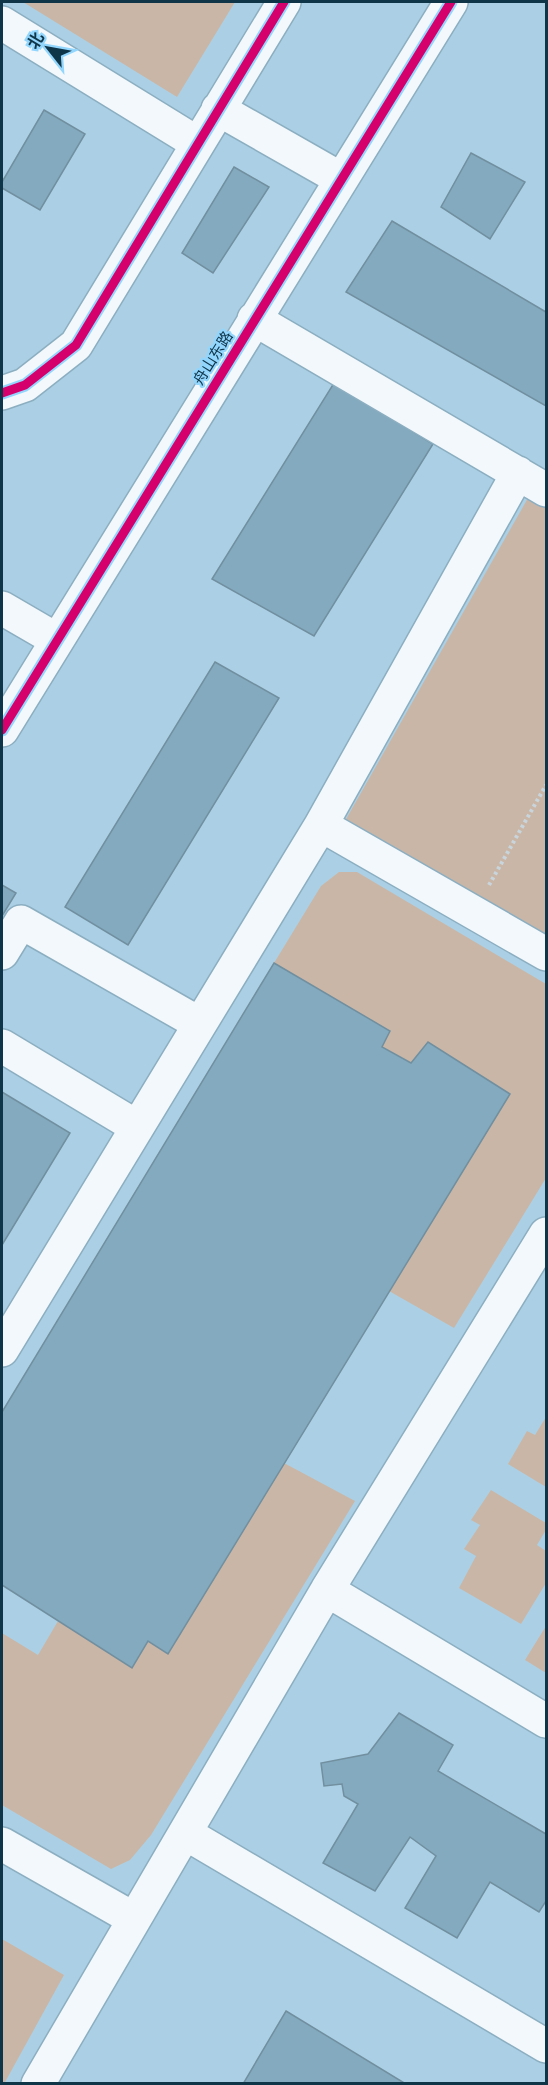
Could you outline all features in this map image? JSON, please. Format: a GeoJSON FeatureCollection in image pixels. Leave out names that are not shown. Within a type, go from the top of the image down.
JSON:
{"type":"FeatureCollection","features":[{"type":"Feature","properties":{"kind":"street"},"geometry":{"type":"LineString","coordinates":[[2,393],[25,386],[76,345],[284,2]]}},
{"type":"Feature","properties":{"kind":"street","name":"舟山东路"},"geometry":{"type":"LineString","coordinates":[[2,730],[451,2]]}},
{"type":"Feature","properties":{"kind":"street"},"geometry":{"type":"LineString","coordinates":[[2,23],[197,143]]}},
{"type":"Feature","properties":{"kind":"street"},"geometry":{"type":"LineString","coordinates":[[218,109],[341,179]]}},
{"type":"Feature","properties":{"kind":"street"},"geometry":{"type":"LineString","coordinates":[[255,319],[546,490]]}},
{"type":"Feature","properties":{"kind":"street"},"geometry":{"type":"LineString","coordinates":[[2,1350],[321,825],[518,474]]}},
{"type":"Feature","properties":{"kind":"street"},"geometry":{"type":"LineString","coordinates":[[2,608],[57,640]]}},
{"type":"Feature","properties":{"kind":"street"},"geometry":{"type":"LineString","coordinates":[[321,825],[546,954]]}},
{"type":"Feature","properties":{"kind":"street"},"geometry":{"type":"LineString","coordinates":[[2,953],[21,922],[200,1024]]}},
{"type":"Feature","properties":{"kind":"street"},"geometry":{"type":"LineString","coordinates":[[2,1046],[137,1127]]}},
{"type":"Feature","properties":{"kind":"street"},"geometry":{"type":"LineString","coordinates":[[38,2084],[327,1590],[534,1286],[546,1234]]}},
{"type":"Feature","properties":{"kind":"street"},"geometry":{"type":"LineString","coordinates":[[327,1590],[546,1721]]}},
{"type":"Feature","properties":{"kind":"street"},"geometry":{"type":"LineString","coordinates":[[185,1833],[546,2046]]}},
{"type":"Feature","properties":{"kind":"street"},"geometry":{"type":"LineString","coordinates":[[2,1844],[134,1919]]}},
{"type":"Feature","properties":{"kind":"path"},"geometry":{"type":"LineString","coordinates":[[473,912],[546,785]]}},
{"type":"Feature","properties":{"kind":"shaded area"},"geometry":{"type":"Polygon","coordinates":[[[23,2],[235,2],[177,97],[23,2]]]}},
{"type":"Feature","properties":{"kind":"shaded area"},"geometry":{"type":"Polygon","coordinates":[[[528,498],[546,508],[546,937],[345,821],[528,498]]]}},
{"type":"Feature","properties":{"kind":"shaded area"},"geometry":{"type":"Polygon","coordinates":[[[339,872],[357,872],[546,984],[546,1178],[454,1328],[389,1291],[510,1094],[428,1042],[411,1063],[382,1047],[274,963],[321,886],[339,872]]]}},
{"type":"Feature","properties":{"kind":"shaded area"},"geometry":{"type":"Polygon","coordinates":[[[546,1417],[546,1487],[508,1464],[527,1431],[535,1435],[546,1417]]]}},
{"type":"Feature","properties":{"kind":"shaded area"},"geometry":{"type":"Polygon","coordinates":[[[284,1463],[355,1501],[151,1835],[130,1860],[111,1869],[2,1805],[2,1633],[38,1655],[58,1621],[132,1667],[148,1641],[168,1654],[284,1463]]]}},
{"type":"Feature","properties":{"kind":"shaded area"},"geometry":{"type":"Polygon","coordinates":[[[491,1490],[546,1523],[546,1530],[537,1545],[546,1551],[546,1583],[521,1624],[459,1588],[476,1556],[464,1549],[480,1525],[471,1520],[491,1490]]]}},
{"type":"Feature","properties":{"kind":"shaded area"},"geometry":{"type":"Polygon","coordinates":[[[546,1626],[546,1673],[525,1660],[546,1626]]]}},
{"type":"Feature","properties":{"kind":"shaded area"},"geometry":{"type":"Polygon","coordinates":[[[2,1939],[64,1975],[4,2084],[2,2083],[2,1939]]]}},
{"type":"Feature","properties":{"kind":"building"},"geometry":{"type":"Polygon","coordinates":[[[44,110],[85,134],[40,210],[2,188],[2,182],[44,110]]]}},
{"type":"Feature","properties":{"kind":"building"},"geometry":{"type":"Polygon","coordinates":[[[471,153],[525,182],[490,239],[441,207],[471,153]]]}},
{"type":"Feature","properties":{"kind":"building"},"geometry":{"type":"Polygon","coordinates":[[[234,167],[269,187],[213,273],[182,253],[234,167]]]}},
{"type":"Feature","properties":{"kind":"building"},"geometry":{"type":"Polygon","coordinates":[[[392,221],[546,312],[546,406],[346,292],[392,221]]]}},
{"type":"Feature","properties":{"kind":"building"},"geometry":{"type":"Polygon","coordinates":[[[334,383],[433,444],[314,636],[212,579],[334,383]]]}},
{"type":"Feature","properties":{"kind":"building"},"geometry":{"type":"Polygon","coordinates":[[[215,662],[279,698],[128,945],[65,907],[215,662]]]}},
{"type":"Feature","properties":{"kind":"building"},"geometry":{"type":"Polygon","coordinates":[[[2,885],[16,893],[2,916],[2,885]]]}},
{"type":"Feature","properties":{"kind":"building"},"geometry":{"type":"Polygon","coordinates":[[[274,963],[390,1031],[382,1047],[411,1063],[428,1042],[510,1094],[168,1654],[148,1641],[132,1668],[2,1585],[2,1412],[274,963]]]}},
{"type":"Feature","properties":{"kind":"building"},"geometry":{"type":"Polygon","coordinates":[[[2,1092],[70,1133],[2,1245],[2,1092]]]}},
{"type":"Feature","properties":{"kind":"building"},"geometry":{"type":"Polygon","coordinates":[[[399,1713],[453,1745],[438,1771],[546,1834],[546,1901],[539,1912],[490,1882],[457,1938],[405,1908],[436,1856],[410,1837],[375,1891],[323,1863],[358,1804],[344,1796],[342,1784],[324,1786],[321,1763],[368,1754],[399,1713]]]}},
{"type":"Feature","properties":{"kind":"building"},"geometry":{"type":"Polygon","coordinates":[[[286,2011],[406,2084],[243,2084],[286,2011]]]}},
{"type":"Feature","properties":{"kind":"cycle path"},"geometry":{"type":"LineString","coordinates":[[2,393],[25,385],[76,345],[284,2]]}},
{"type":"Feature","properties":{"kind":"cycle path"},"geometry":{"type":"LineString","coordinates":[[2,730],[451,2]]}}]}
